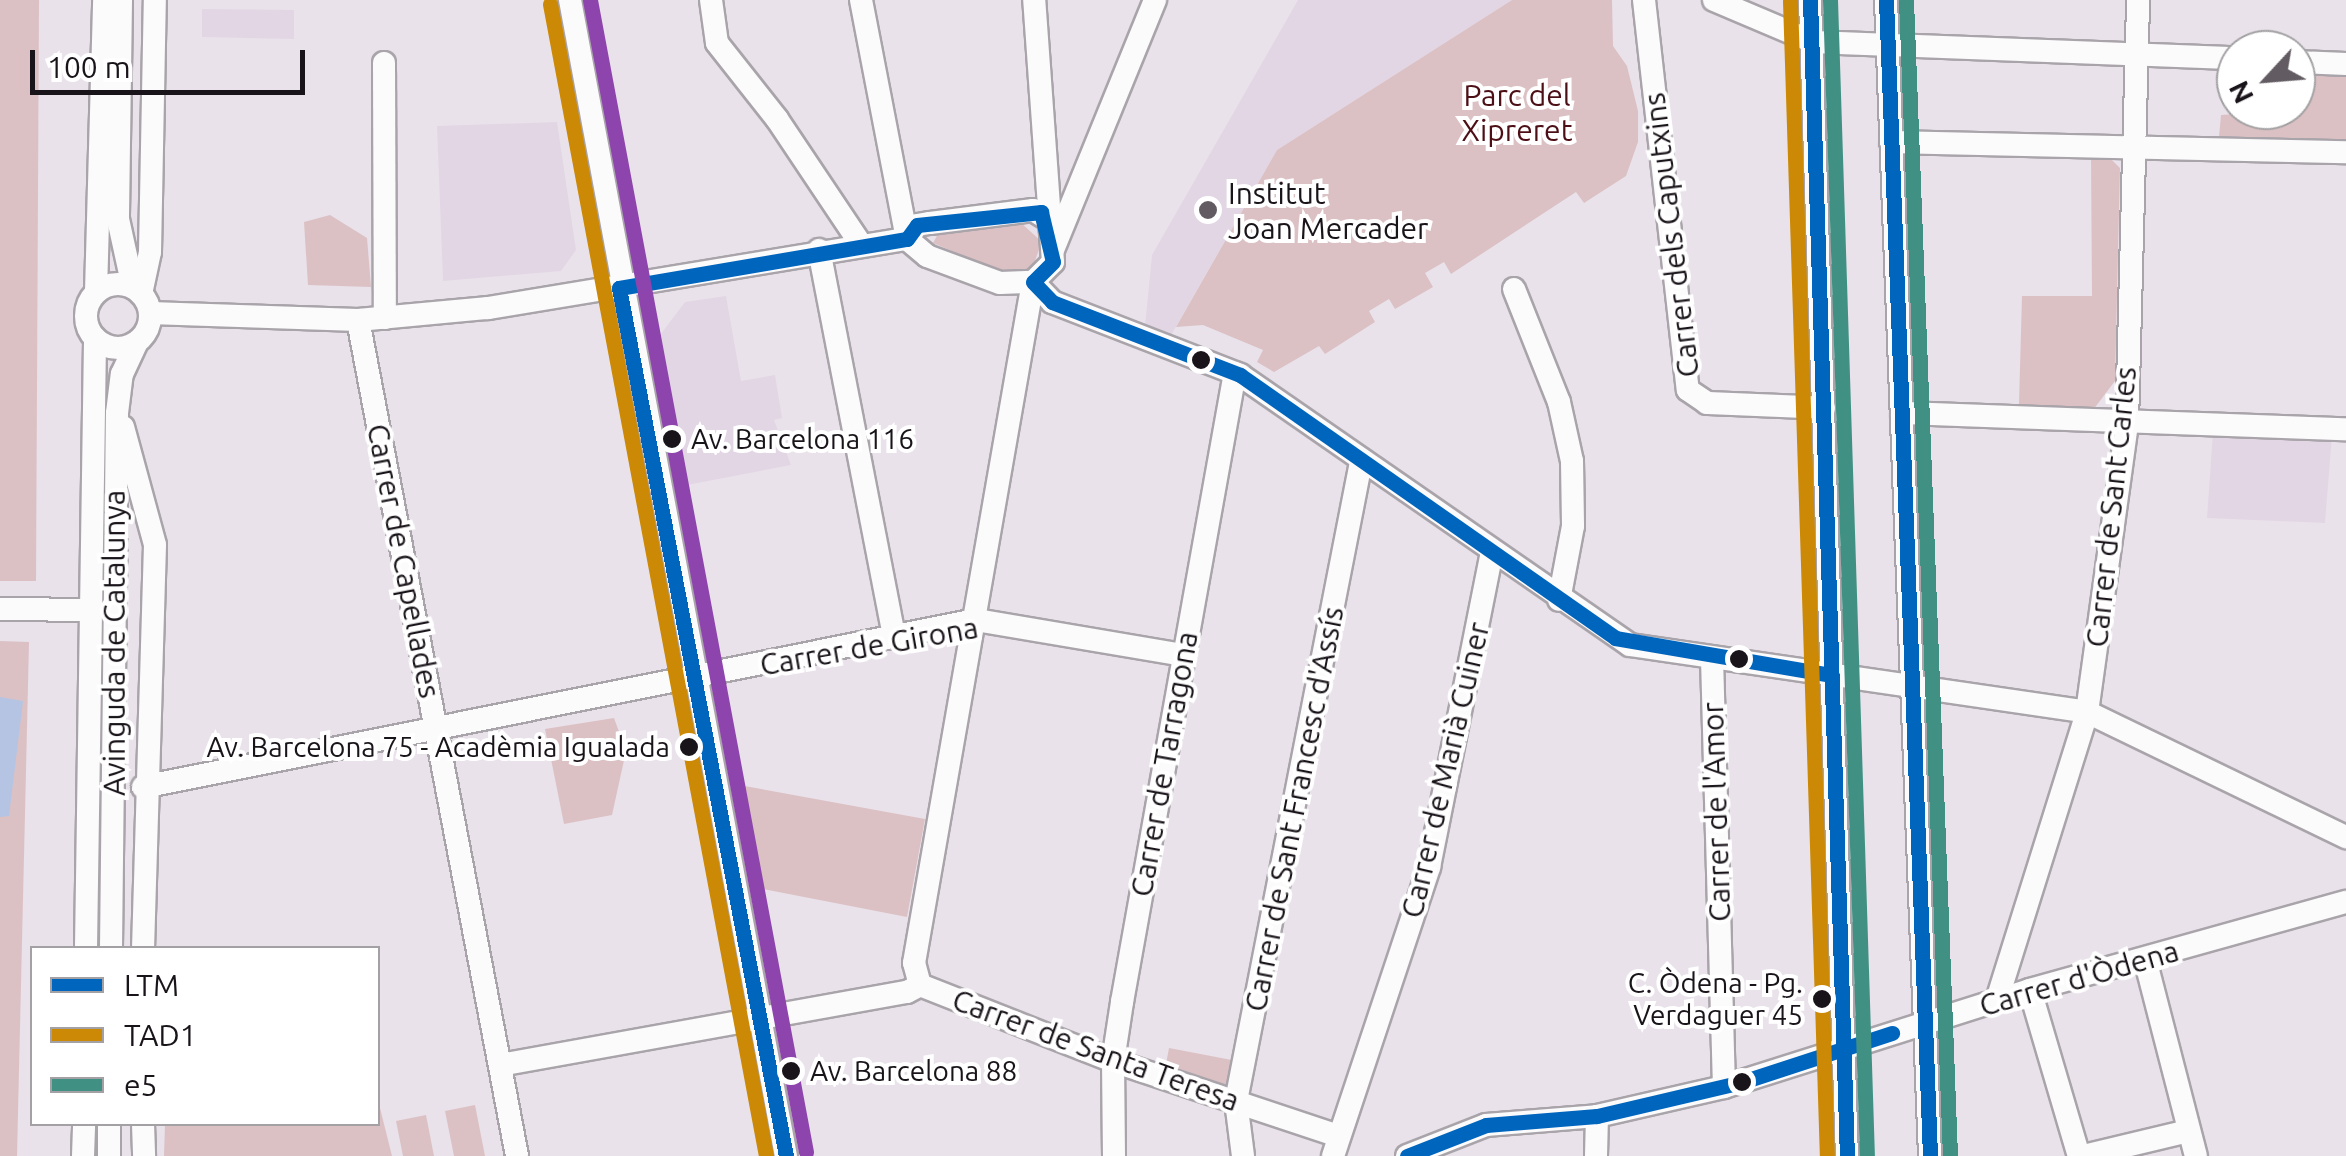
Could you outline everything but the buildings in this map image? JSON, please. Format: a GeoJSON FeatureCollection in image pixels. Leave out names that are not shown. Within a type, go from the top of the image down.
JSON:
{"type":"FeatureCollection","features":[{"type":"Feature","properties":{"kind":"street"},"geometry":{"type":"LineString","coordinates":[[104,0],[96,292],[86,315],[95,338],[120,348],[138,342],[150,252],[155,0]]}},
{"type":"Feature","properties":{"kind":"street"},"geometry":{"type":"LineString","coordinates":[[122,0],[118,219],[141,298]]}},
{"type":"Feature","properties":{"kind":"street"},"geometry":{"type":"LineString","coordinates":[[570,0],[620,288],[786,1156]]}},
{"type":"Feature","properties":{"kind":"street"},"geometry":{"type":"LineString","coordinates":[[712,0],[717,43],[777,119],[860,242]]}},
{"type":"Feature","properties":{"kind":"street"},"geometry":{"type":"LineString","coordinates":[[861,0],[908,239]]}},
{"type":"Feature","properties":{"kind":"street"},"geometry":{"type":"LineString","coordinates":[[920,984],[914,963],[1034,282],[1053,262],[1046,218],[1034,0]]}},
{"type":"Feature","properties":{"kind":"street"},"geometry":{"type":"LineString","coordinates":[[1053,250],[1155,0]]}},
{"type":"Feature","properties":{"kind":"street","name":"Carrer dels Caputxins"},"geometry":{"type":"LineString","coordinates":[[1644,0],[1688,390],[1707,403],[1824,408]]}},
{"type":"Feature","properties":{"kind":"street"},"geometry":{"type":"LineString","coordinates":[[1714,0],[1813,42],[2216,57]]}},
{"type":"Feature","properties":{"kind":"street"},"geometry":{"type":"LineString","coordinates":[[1810,0],[1847,1156]]}},
{"type":"Feature","properties":{"kind":"street"},"geometry":{"type":"LineString","coordinates":[[1886,0],[1920,1024],[1930,1156]]}},
{"type":"Feature","properties":{"kind":"street","name":"Carrer de Sant Carles"},"geometry":{"type":"LineString","coordinates":[[1997,1000],[2087,712],[2127,423],[2138,0]]}},
{"type":"Feature","properties":{"kind":"street"},"geometry":{"type":"LineString","coordinates":[[384,63],[385,318]]}},
{"type":"Feature","properties":{"kind":"street"},"geometry":{"type":"LineString","coordinates":[[2316,63],[2346,64]]}},
{"type":"Feature","properties":{"kind":"street"},"geometry":{"type":"LineString","coordinates":[[1892,142],[2346,152]]}},
{"type":"Feature","properties":{"kind":"street"},"geometry":{"type":"LineString","coordinates":[[908,239],[917,225],[930,223],[1033,210],[1046,218]]}},
{"type":"Feature","properties":{"kind":"street"},"geometry":{"type":"LineString","coordinates":[[96,292],[114,284],[141,298],[358,320],[620,288],[860,242],[908,239],[961,270],[1000,284],[1034,282]]}},
{"type":"Feature","properties":{"kind":"street"},"geometry":{"type":"LineString","coordinates":[[819,250],[894,636]]}},
{"type":"Feature","properties":{"kind":"street"},"geometry":{"type":"LineString","coordinates":[[1034,282],[1052,302],[1235,373],[1559,600],[1630,645],[1909,690],[2087,712],[2346,837]]}},
{"type":"Feature","properties":{"kind":"street"},"geometry":{"type":"LineString","coordinates":[[1514,289],[1559,402],[1572,461],[1573,526],[1559,600]]}},
{"type":"Feature","properties":{"kind":"street","name":"Carrer de Capellades"},"geometry":{"type":"LineString","coordinates":[[358,320],[517,1156]]}},
{"type":"Feature","properties":{"kind":"street","name":"Avinguda de Catalunya"},"geometry":{"type":"LineString","coordinates":[[86,946],[95,338]]}},
{"type":"Feature","properties":{"kind":"street","name":"Avinguda de Catalunya"},"geometry":{"type":"LineString","coordinates":[[111,946],[117,413],[122,374],[138,342]]}},
{"type":"Feature","properties":{"kind":"street","name":"Carrer de Tarragona"},"geometry":{"type":"LineString","coordinates":[[1114,1156],[1112,1061],[1235,373]]}},
{"type":"Feature","properties":{"kind":"street"},"geometry":{"type":"LineString","coordinates":[[117,413],[154,545],[143,787],[143,946]]}},
{"type":"Feature","properties":{"kind":"street"},"geometry":{"type":"LineString","coordinates":[[1902,413],[2346,429]]}},
{"type":"Feature","properties":{"kind":"street","name":"Carrer de Sant Francesc d'Assís"},"geometry":{"type":"LineString","coordinates":[[1243,1156],[1236,1101],[1360,462]]}},
{"type":"Feature","properties":{"kind":"street","name":"Carrer de Marià Cuiner"},"geometry":{"type":"LineString","coordinates":[[1336,1146],[1429,868],[1492,553]]}},
{"type":"Feature","properties":{"kind":"street"},"geometry":{"type":"LineString","coordinates":[[0,609],[91,610]]}},
{"type":"Feature","properties":{"kind":"street","name":"Carrer de Girona"},"geometry":{"type":"LineString","coordinates":[[143,787],[436,727],[694,680],[976,620],[1184,655]]}},
{"type":"Feature","properties":{"kind":"street","name":"Carrer de l'Amor"},"geometry":{"type":"LineString","coordinates":[[1712,658],[1724,1087]]}},
{"type":"Feature","properties":{"kind":"street","name":"Carrer d'Òdena"},"geometry":{"type":"LineString","coordinates":[[1407,1156],[1486,1124],[1597,1116],[1724,1087],[2030,990],[2346,902]]}},
{"type":"Feature","properties":{"kind":"street"},"geometry":{"type":"LineString","coordinates":[[2146,959],[2196,1156]]}},
{"type":"Feature","properties":{"kind":"street","name":"Carrer de Santa Teresa"},"geometry":{"type":"LineString","coordinates":[[500,1065],[907,992],[920,984],[1112,1061],[1236,1101],[1336,1146]]}},
{"type":"Feature","properties":{"kind":"street"},"geometry":{"type":"LineString","coordinates":[[2030,990],[2082,1156],[2188,1131]]}},
{"type":"Feature","properties":{"kind":"street"},"geometry":{"type":"LineString","coordinates":[[1596,1156],[1597,1116]]}},
{"type":"Feature","properties":{"kind":"street"},"geometry":{"type":"LineString","coordinates":[[84,1126],[84,1156]]}},
{"type":"Feature","properties":{"kind":"street"},"geometry":{"type":"LineString","coordinates":[[109,1156],[110,1126]]}},
{"type":"Feature","properties":{"kind":"street"},"geometry":{"type":"LineString","coordinates":[[144,1126],[144,1156]]}},
{"type":"Feature","properties":{"kind":"shaded area","name":"Institut Joan Mercader"},"geometry":{"type":"Polygon","coordinates":[[[1298,0],[1512,0],[1277,150],[1170,337],[1145,326],[1152,255],[1298,0]]]}},
{"type":"Feature","properties":{"kind":"shaded area"},"geometry":{"type":"Polygon","coordinates":[[[202,9],[294,10],[294,39],[202,37],[202,9]]]}},
{"type":"Feature","properties":{"kind":"shaded area"},"geometry":{"type":"Polygon","coordinates":[[[557,122],[576,250],[561,271],[443,281],[437,126],[557,122]]]}},
{"type":"Feature","properties":{"kind":"shaded area"},"geometry":{"type":"Polygon","coordinates":[[[726,296],[741,381],[775,375],[782,418],[774,420],[791,465],[687,485],[660,335],[685,302],[726,296]]]}},
{"type":"Feature","properties":{"kind":"shaded area"},"geometry":{"type":"Polygon","coordinates":[[[2213,432],[2332,436],[2325,523],[2207,518],[2213,432]]]}},
{"type":"Feature","properties":{"kind":"green space"},"geometry":{"type":"Polygon","coordinates":[[[0,0],[39,0],[36,581],[0,581],[0,0]]]}},
{"type":"Feature","properties":{"kind":"green space","name":"Parc del Xipreret"},"geometry":{"type":"Polygon","coordinates":[[[1512,0],[1612,0],[1613,46],[1627,66],[1638,111],[1638,142],[1626,176],[1584,203],[1576,192],[1451,274],[1444,262],[1425,273],[1433,287],[1395,309],[1389,299],[1369,311],[1375,322],[1325,354],[1319,346],[1274,372],[1257,362],[1263,350],[1203,325],[1176,327],[1277,150],[1512,0]]]}},
{"type":"Feature","properties":{"kind":"green space"},"geometry":{"type":"Polygon","coordinates":[[[2316,73],[2346,75],[2346,142],[2219,137],[2220,130],[2316,130],[2316,73]]]}},
{"type":"Feature","properties":{"kind":"green space"},"geometry":{"type":"Polygon","coordinates":[[[2091,156],[2108,156],[2120,168],[2115,381],[2093,410],[2019,404],[2022,296],[2092,296],[2091,156]]]}},
{"type":"Feature","properties":{"kind":"green space"},"geometry":{"type":"Polygon","coordinates":[[[330,215],[367,238],[371,287],[308,285],[304,222],[330,215]]]}},
{"type":"Feature","properties":{"kind":"green space"},"geometry":{"type":"Polygon","coordinates":[[[1020,222],[1042,242],[1031,271],[1009,275],[933,243],[938,234],[1020,222]]]}},
{"type":"Feature","properties":{"kind":"green space"},"geometry":{"type":"Polygon","coordinates":[[[0,641],[29,642],[17,1156],[0,1156],[0,641]]]}},
{"type":"Feature","properties":{"kind":"green space"},"geometry":{"type":"Polygon","coordinates":[[[614,718],[626,751],[612,815],[564,824],[545,729],[614,718]]]}},
{"type":"Feature","properties":{"kind":"green space"},"geometry":{"type":"Polygon","coordinates":[[[739,785],[925,819],[907,917],[763,889],[739,785]]]}},
{"type":"Feature","properties":{"kind":"green space"},"geometry":{"type":"Polygon","coordinates":[[[1169,1048],[1237,1061],[1231,1088],[1166,1064],[1169,1048]]]}},
{"type":"Feature","properties":{"kind":"green space"},"geometry":{"type":"Polygon","coordinates":[[[475,1105],[485,1156],[454,1156],[445,1111],[475,1105]]]}},
{"type":"Feature","properties":{"kind":"green space"},"geometry":{"type":"Polygon","coordinates":[[[380,1108],[392,1156],[164,1156],[165,1126],[380,1126],[380,1108]]]}},
{"type":"Feature","properties":{"kind":"green space"},"geometry":{"type":"Polygon","coordinates":[[[426,1115],[434,1156],[403,1156],[396,1121],[426,1115]]]}},
{"type":"Feature","properties":{"kind":"water"},"geometry":{"type":"Polygon","coordinates":[[[0,697],[23,701],[9,816],[0,817],[0,697]]]}},
{"type":"Feature","properties":{"kind":"transit line"},"geometry":{"type":"LineString","coordinates":[[590,0],[806,1152]]}},
{"type":"Feature","properties":{"kind":"transit line","name":"LTM"},"geometry":{"type":"LineString","coordinates":[[1810,0],[1847,1156]]}},
{"type":"Feature","properties":{"kind":"transit line","name":"e5"},"geometry":{"type":"LineString","coordinates":[[1830,0],[1867,1155]]}},
{"type":"Feature","properties":{"kind":"transit line","name":"LTM"},"geometry":{"type":"LineString","coordinates":[[1886,0],[1930,1156]]}},
{"type":"Feature","properties":{"kind":"transit line","name":"e5"},"geometry":{"type":"LineString","coordinates":[[1906,0],[1950,1155]]}},
{"type":"Feature","properties":{"kind":"transit line","name":"TAD1"},"geometry":{"type":"LineString","coordinates":[[1790,1],[1827,1156]]}},
{"type":"Feature","properties":{"kind":"transit line","name":"TAD1"},"geometry":{"type":"LineString","coordinates":[[550,4],[766,1156]]}},
{"type":"Feature","properties":{"kind":"transit line","name":"LTM"},"geometry":{"type":"LineString","coordinates":[[786,1156],[619,288],[907,239],[917,225],[1041,212],[1053,262],[1033,282],[1052,302],[1240,375],[1615,638],[1832,675]]}},
{"type":"Feature","properties":{"kind":"transit line","name":"LTM"},"geometry":{"type":"LineString","coordinates":[[1407,1156],[1486,1125],[1597,1116],[1742,1082],[1892,1033]]}},
{"type":"Feature","properties":{"kind":"place","name":"Institut Joan Mercader"},"geometry":{"type":"Point","coordinates":[1208,210]}},
{"type":"Feature","properties":{"kind":"place","name":"Av. Barcelona 116"},"geometry":{"type":"Point","coordinates":[672,439]}},
{"type":"Feature","properties":{"kind":"place","name":"Av. Barcelona 75 - Acadèmia Igualada"},"geometry":{"type":"Point","coordinates":[689,747]}},
{"type":"Feature","properties":{"kind":"place","name":"C. Òdena - Pg. Verdaguer 45"},"geometry":{"type":"Point","coordinates":[1822,999]}},
{"type":"Feature","properties":{"kind":"place","name":"Av. Barcelona 88"},"geometry":{"type":"Point","coordinates":[791,1071]}}]}
